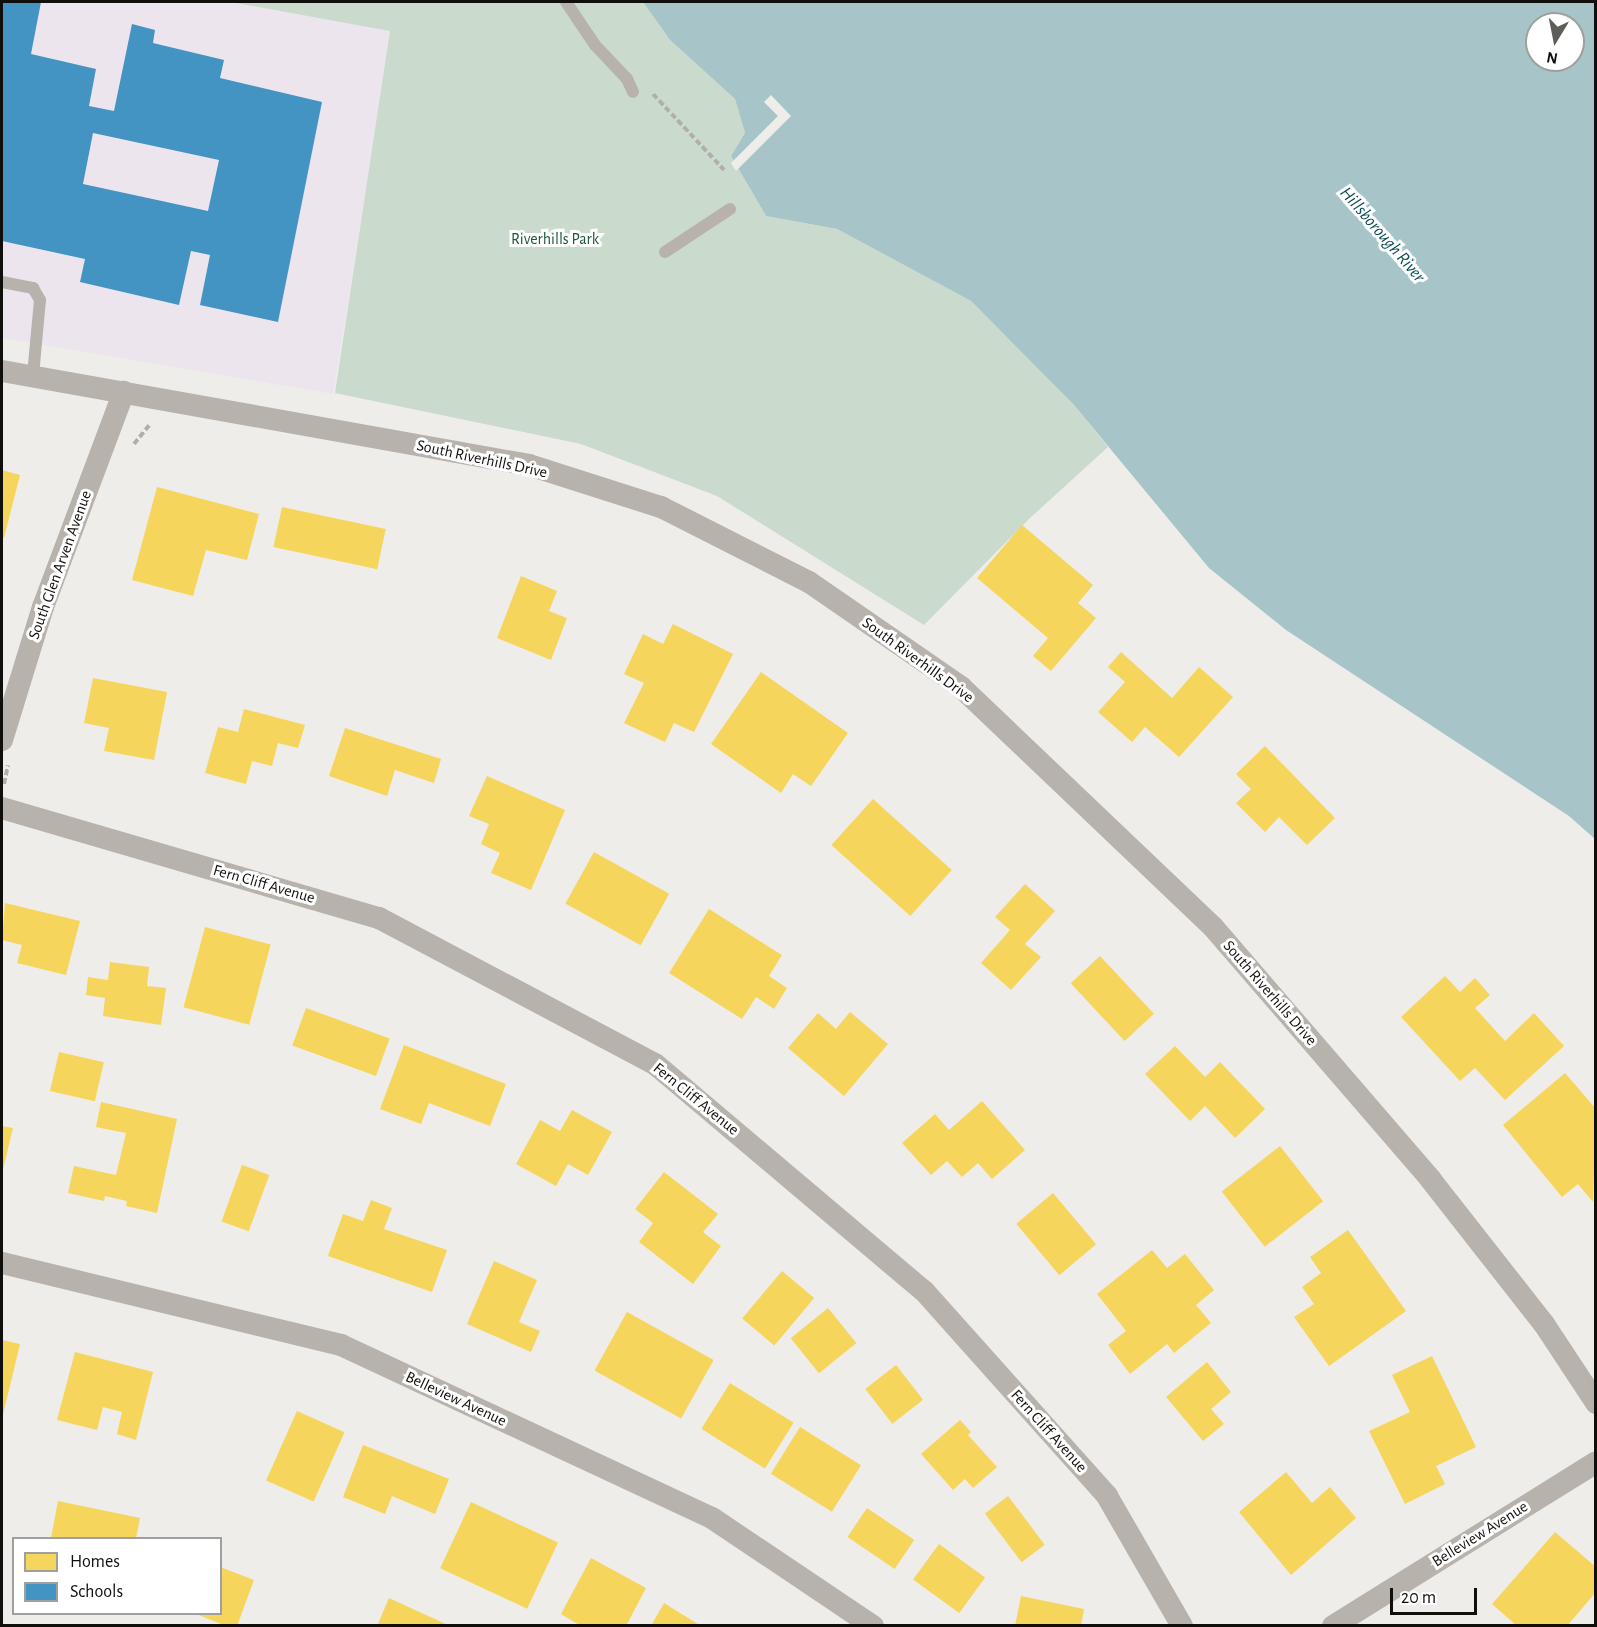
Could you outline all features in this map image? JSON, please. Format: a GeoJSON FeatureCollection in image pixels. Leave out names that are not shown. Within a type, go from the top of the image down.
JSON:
{"type":"FeatureCollection","features":[{"type":"Feature","properties":{"kind":"street","name":"South Riverhills Drive"},"geometry":{"type":"LineString","coordinates":[[2,371],[529,465],[661,507],[828,595],[961,687],[1213,927],[1431,1180],[1544,1324],[1596,1403]]}},
{"type":"Feature","properties":{"kind":"street","name":"South Glen Arven Avenue"},"geometry":{"type":"LineString","coordinates":[[2,740],[43,607],[124,392]]}},
{"type":"Feature","properties":{"kind":"street","name":"Fern Cliff Avenue"},"geometry":{"type":"LineString","coordinates":[[2,808],[379,918],[655,1064],[924,1291],[1107,1496],[1182,1626]]}},
{"type":"Feature","properties":{"kind":"street","name":"Belleview Avenue"},"geometry":{"type":"LineString","coordinates":[[2,1263],[341,1345],[712,1518],[873,1626]]}},
{"type":"Feature","properties":{"kind":"street","name":"Belleview Avenue"},"geometry":{"type":"LineString","coordinates":[[1333,1626],[1596,1462]]}},
{"type":"Feature","properties":{"kind":"lane"},"geometry":{"type":"LineString","coordinates":[[566,2],[595,45],[627,78],[633,92]]}},
{"type":"Feature","properties":{"kind":"lane"},"geometry":{"type":"LineString","coordinates":[[664,252],[730,208]]}},
{"type":"Feature","properties":{"kind":"lane"},"geometry":{"type":"LineString","coordinates":[[2,282],[33,288],[40,300],[33,376]]}},
{"type":"Feature","properties":{"kind":"shaded area"},"geometry":{"type":"Polygon","coordinates":[[[2,2],[225,2],[392,30],[333,394],[2,338],[2,2]]]}},
{"type":"Feature","properties":{"kind":"green space","name":"Riverhills Park"},"geometry":{"type":"Polygon","coordinates":[[[230,2],[643,2],[670,40],[735,99],[745,133],[731,156],[766,216],[837,229],[971,301],[1074,405],[1108,447],[1030,518],[924,625],[717,496],[581,444],[335,393],[390,31],[230,2]]]}},
{"type":"Feature","properties":{"kind":"water","name":"Hillsborough River"},"geometry":{"type":"Polygon","coordinates":[[[643,2],[1595,2],[1595,839],[1569,816],[1286,630],[1209,568],[1074,405],[971,301],[837,229],[766,216],[731,156],[745,133],[735,99],[670,40],[643,2]]]}},
{"type":"Feature","properties":{"kind":"pier"},"geometry":{"type":"Polygon","coordinates":[[[771,95],[791,116],[736,171],[731,163],[778,116],[764,102],[771,95]]]}},
{"type":"Feature","properties":{"kind":"building: Homes"},"geometry":{"type":"Polygon","coordinates":[[[2,470],[20,475],[4,538],[2,538],[2,470]]]}},
{"type":"Feature","properties":{"kind":"building: Homes"},"geometry":{"type":"Polygon","coordinates":[[[157,487],[259,514],[247,560],[206,550],[193,596],[132,580],[157,487]]]}},
{"type":"Feature","properties":{"kind":"building: Homes"},"geometry":{"type":"Polygon","coordinates":[[[282,507],[386,529],[377,569],[273,547],[282,507]]]}},
{"type":"Feature","properties":{"kind":"building: Homes"},"geometry":{"type":"Polygon","coordinates":[[[1022,525],[1093,585],[1078,603],[1096,618],[1051,671],[1033,656],[1048,638],[977,578],[1022,525]]]}},
{"type":"Feature","properties":{"kind":"building: Homes"},"geometry":{"type":"Polygon","coordinates":[[[521,576],[557,591],[549,611],[567,618],[551,660],[497,638],[521,576]]]}},
{"type":"Feature","properties":{"kind":"building: Homes"},"geometry":{"type":"Polygon","coordinates":[[[673,624],[733,654],[694,732],[674,723],[665,742],[624,723],[644,683],[624,674],[643,634],[663,644],[673,624]]]}},
{"type":"Feature","properties":{"kind":"building: Homes"},"geometry":{"type":"Polygon","coordinates":[[[1121,652],[1172,698],[1199,667],[1233,697],[1179,757],[1145,727],[1132,742],[1098,712],[1125,682],[1108,667],[1121,652]]]}},
{"type":"Feature","properties":{"kind":"building: Homes"},"geometry":{"type":"Polygon","coordinates":[[[761,672],[848,733],[811,786],[793,774],[781,793],[711,744],[761,672]]]}},
{"type":"Feature","properties":{"kind":"building: Homes"},"geometry":{"type":"Polygon","coordinates":[[[93,678],[167,692],[154,760],[104,751],[109,728],[84,723],[93,678]]]}},
{"type":"Feature","properties":{"kind":"building: Homes"},"geometry":{"type":"Polygon","coordinates":[[[244,709],[305,725],[298,748],[278,743],[272,766],[252,761],[246,784],[205,773],[218,727],[238,732],[244,709]]]}},
{"type":"Feature","properties":{"kind":"building: Homes"},"geometry":{"type":"Polygon","coordinates":[[[345,728],[441,759],[434,783],[395,770],[387,796],[329,776],[345,728]]]}},
{"type":"Feature","properties":{"kind":"building: Homes"},"geometry":{"type":"Polygon","coordinates":[[[1265,746],[1335,818],[1307,845],[1279,817],[1265,832],[1236,803],[1251,789],[1236,774],[1265,746]]]}},
{"type":"Feature","properties":{"kind":"building: Homes"},"geometry":{"type":"Polygon","coordinates":[[[487,776],[565,810],[531,890],[491,873],[500,853],[481,844],[489,824],[469,816],[487,776]]]}},
{"type":"Feature","properties":{"kind":"building: Homes"},"geometry":{"type":"Polygon","coordinates":[[[873,799],[952,870],[910,916],[832,845],[873,799]]]}},
{"type":"Feature","properties":{"kind":"building: Homes"},"geometry":{"type":"Polygon","coordinates":[[[594,852],[669,894],[641,945],[565,904],[594,852]]]}},
{"type":"Feature","properties":{"kind":"building: Homes"},"geometry":{"type":"Polygon","coordinates":[[[1025,884],[1055,911],[1025,944],[1041,957],[1011,990],[981,963],[1010,930],[995,917],[1025,884]]]}},
{"type":"Feature","properties":{"kind":"building: Homes"},"geometry":{"type":"Polygon","coordinates":[[[5,903],[80,921],[66,975],[17,963],[22,945],[2,940],[5,903]]]}},
{"type":"Feature","properties":{"kind":"building: Homes"},"geometry":{"type":"Polygon","coordinates":[[[709,909],[782,955],[769,976],[787,988],[774,1009],[756,997],[742,1019],[669,973],[709,909]]]}},
{"type":"Feature","properties":{"kind":"building: Homes"},"geometry":{"type":"Polygon","coordinates":[[[205,927],[271,945],[249,1025],[184,1007],[205,927]]]}},
{"type":"Feature","properties":{"kind":"building: Homes"},"geometry":{"type":"Polygon","coordinates":[[[1100,956],[1154,1014],[1125,1041],[1071,983],[1100,956]]]}},
{"type":"Feature","properties":{"kind":"building: Homes"},"geometry":{"type":"Polygon","coordinates":[[[110,962],[149,967],[147,986],[166,988],[161,1025],[103,1016],[105,998],[86,995],[88,977],[108,980],[110,962]]]}},
{"type":"Feature","properties":{"kind":"building: Homes"},"geometry":{"type":"Polygon","coordinates":[[[1445,976],[1460,992],[1475,978],[1490,995],[1475,1008],[1505,1041],[1534,1013],[1564,1046],[1505,1100],[1475,1068],[1460,1081],[1401,1017],[1445,976]]]}},
{"type":"Feature","properties":{"kind":"building: Homes"},"geometry":{"type":"Polygon","coordinates":[[[306,1008],[390,1038],[376,1076],[292,1046],[306,1008]]]}},
{"type":"Feature","properties":{"kind":"building: Homes"},"geometry":{"type":"Polygon","coordinates":[[[850,1012],[888,1044],[844,1096],[788,1048],[818,1013],[836,1029],[850,1012]]]}},
{"type":"Feature","properties":{"kind":"building: Homes"},"geometry":{"type":"Polygon","coordinates":[[[404,1045],[506,1084],[490,1126],[429,1103],[421,1124],[380,1109],[404,1045]]]}},
{"type":"Feature","properties":{"kind":"building: Homes"},"geometry":{"type":"Polygon","coordinates":[[[1175,1046],[1205,1077],[1220,1062],[1265,1109],[1235,1138],[1205,1106],[1190,1121],[1145,1074],[1175,1046]]]}},
{"type":"Feature","properties":{"kind":"building: Homes"},"geometry":{"type":"Polygon","coordinates":[[[59,1052],[104,1062],[95,1101],[50,1091],[59,1052]]]}},
{"type":"Feature","properties":{"kind":"building: Homes"},"geometry":{"type":"Polygon","coordinates":[[[1565,1073],[1596,1109],[1593,1202],[1578,1184],[1562,1197],[1503,1125],[1565,1073]]]}},
{"type":"Feature","properties":{"kind":"building: Homes"},"geometry":{"type":"Polygon","coordinates":[[[982,1101],[1025,1150],[992,1179],[978,1163],[962,1177],[947,1161],[931,1175],[902,1143],[935,1114],[949,1130],[982,1101]]]}},
{"type":"Feature","properties":{"kind":"building: Homes"},"geometry":{"type":"Polygon","coordinates":[[[101,1102],[177,1119],[157,1213],[126,1206],[127,1201],[105,1196],[104,1201],[68,1193],[74,1166],[116,1175],[126,1133],[96,1127],[101,1102]]]}},
{"type":"Feature","properties":{"kind":"building: Homes"},"geometry":{"type":"Polygon","coordinates":[[[572,1110],[612,1132],[588,1175],[568,1164],[556,1186],[516,1164],[540,1120],[560,1131],[572,1110]]]}},
{"type":"Feature","properties":{"kind":"building: Homes"},"geometry":{"type":"Polygon","coordinates":[[[2,1126],[13,1128],[2,1174],[2,1126]]]}},
{"type":"Feature","properties":{"kind":"building: Homes"},"geometry":{"type":"Polygon","coordinates":[[[1280,1146],[1323,1201],[1265,1247],[1222,1192],[1280,1146]]]}},
{"type":"Feature","properties":{"kind":"building: Homes"},"geometry":{"type":"Polygon","coordinates":[[[242,1165],[269,1175],[249,1231],[221,1221],[242,1165]]]}},
{"type":"Feature","properties":{"kind":"building: Homes"},"geometry":{"type":"Polygon","coordinates":[[[664,1172],[718,1214],[703,1232],[721,1246],[693,1284],[639,1242],[653,1223],[635,1209],[664,1172]]]}},
{"type":"Feature","properties":{"kind":"building: Homes"},"geometry":{"type":"Polygon","coordinates":[[[1053,1193],[1096,1244],[1059,1275],[1016,1224],[1053,1193]]]}},
{"type":"Feature","properties":{"kind":"building: Homes"},"geometry":{"type":"Polygon","coordinates":[[[371,1200],[392,1208],[384,1229],[447,1250],[432,1292],[328,1256],[343,1214],[363,1221],[371,1200]]]}},
{"type":"Feature","properties":{"kind":"building: Homes"},"geometry":{"type":"Polygon","coordinates":[[[1348,1230],[1406,1311],[1329,1366],[1294,1317],[1314,1304],[1302,1287],[1321,1273],[1310,1257],[1348,1230]]]}},
{"type":"Feature","properties":{"kind":"building: Homes"},"geometry":{"type":"Polygon","coordinates":[[[1152,1250],[1167,1268],[1185,1254],[1214,1290],[1196,1305],[1211,1323],[1174,1353],[1167,1344],[1130,1374],[1108,1345],[1126,1331],[1097,1294],[1152,1250]]]}},
{"type":"Feature","properties":{"kind":"building: Homes"},"geometry":{"type":"Polygon","coordinates":[[[494,1261],[537,1280],[519,1322],[540,1331],[531,1352],[467,1324],[494,1261]]]}},
{"type":"Feature","properties":{"kind":"building: Homes"},"geometry":{"type":"Polygon","coordinates":[[[782,1271],[814,1298],[774,1345],[742,1318],[782,1271]]]}},
{"type":"Feature","properties":{"kind":"building: Homes"},"geometry":{"type":"Polygon","coordinates":[[[828,1308],[856,1343],[819,1373],[791,1338],[828,1308]]]}},
{"type":"Feature","properties":{"kind":"building: Homes"},"geometry":{"type":"Polygon","coordinates":[[[627,1312],[714,1360],[681,1419],[595,1371],[627,1312]]]}},
{"type":"Feature","properties":{"kind":"building: Homes"},"geometry":{"type":"Polygon","coordinates":[[[2,1340],[20,1344],[2,1419],[2,1340]]]}},
{"type":"Feature","properties":{"kind":"building: Homes"},"geometry":{"type":"Polygon","coordinates":[[[75,1352],[153,1372],[136,1440],[117,1434],[122,1412],[103,1407],[97,1430],[57,1420],[75,1352]]]}},
{"type":"Feature","properties":{"kind":"building: Homes"},"geometry":{"type":"Polygon","coordinates":[[[1432,1356],[1476,1447],[1436,1466],[1445,1484],[1405,1504],[1369,1431],[1410,1412],[1392,1375],[1432,1356]]]}},
{"type":"Feature","properties":{"kind":"building: Homes"},"geometry":{"type":"Polygon","coordinates":[[[1207,1362],[1231,1392],[1211,1409],[1224,1424],[1203,1441],[1166,1397],[1207,1362]]]}},
{"type":"Feature","properties":{"kind":"building: Homes"},"geometry":{"type":"Polygon","coordinates":[[[896,1365],[923,1400],[892,1424],[865,1389],[896,1365]]]}},
{"type":"Feature","properties":{"kind":"building: Homes"},"geometry":{"type":"Polygon","coordinates":[[[730,1383],[794,1423],[765,1469],[701,1429],[730,1383]]]}},
{"type":"Feature","properties":{"kind":"building: Homes"},"geometry":{"type":"Polygon","coordinates":[[[297,1411],[345,1432],[314,1502],[266,1480],[297,1411]]]}},
{"type":"Feature","properties":{"kind":"building: Homes"},"geometry":{"type":"Polygon","coordinates":[[[960,1420],[971,1432],[968,1435],[997,1467],[973,1488],[965,1479],[953,1490],[921,1454],[960,1420]]]}},
{"type":"Feature","properties":{"kind":"building: Homes"},"geometry":{"type":"Polygon","coordinates":[[[800,1427],[861,1465],[832,1512],[771,1474],[800,1427]]]}},
{"type":"Feature","properties":{"kind":"building: Homes"},"geometry":{"type":"Polygon","coordinates":[[[363,1445],[449,1479],[435,1514],[392,1496],[385,1514],[343,1497],[363,1445]]]}},
{"type":"Feature","properties":{"kind":"building: Homes"},"geometry":{"type":"Polygon","coordinates":[[[1286,1472],[1312,1503],[1330,1487],[1356,1518],[1291,1575],[1239,1512],[1286,1472]]]}},
{"type":"Feature","properties":{"kind":"building: Homes"},"geometry":{"type":"Polygon","coordinates":[[[1008,1496],[1045,1545],[1022,1562],[985,1513],[1008,1496]]]}},
{"type":"Feature","properties":{"kind":"building: Homes"},"geometry":{"type":"Polygon","coordinates":[[[58,1501],[140,1518],[136,1537],[51,1537],[58,1501]]]}},
{"type":"Feature","properties":{"kind":"building: Homes"},"geometry":{"type":"Polygon","coordinates":[[[471,1502],[558,1543],[527,1609],[440,1568],[471,1502]]]}},
{"type":"Feature","properties":{"kind":"building: Homes"},"geometry":{"type":"Polygon","coordinates":[[[867,1508],[914,1540],[895,1569],[847,1537],[867,1508]]]}},
{"type":"Feature","properties":{"kind":"building: Homes"},"geometry":{"type":"Polygon","coordinates":[[[1555,1532],[1596,1567],[1596,1592],[1567,1626],[1517,1626],[1492,1604],[1555,1532]]]}},
{"type":"Feature","properties":{"kind":"building: Homes"},"geometry":{"type":"Polygon","coordinates":[[[939,1544],[985,1578],[959,1613],[913,1580],[939,1544]]]}},
{"type":"Feature","properties":{"kind":"building: Homes"},"geometry":{"type":"Polygon","coordinates":[[[591,1558],[646,1588],[626,1626],[581,1626],[561,1614],[591,1558]]]}},
{"type":"Feature","properties":{"kind":"building: Homes"},"geometry":{"type":"Polygon","coordinates":[[[222,1568],[254,1580],[237,1626],[226,1626],[198,1615],[222,1615],[222,1568]]]}},
{"type":"Feature","properties":{"kind":"building: Homes"},"geometry":{"type":"Polygon","coordinates":[[[1021,1596],[1084,1609],[1081,1626],[1015,1626],[1021,1596]]]}},
{"type":"Feature","properties":{"kind":"building: Homes"},"geometry":{"type":"Polygon","coordinates":[[[389,1598],[450,1626],[377,1626],[389,1598]]]}},
{"type":"Feature","properties":{"kind":"building: Homes"},"geometry":{"type":"Polygon","coordinates":[[[664,1603],[701,1626],[651,1626],[664,1603]]]}},
{"type":"Feature","properties":{"kind":"building: Schools"},"geometry":{"type":"Polygon","coordinates":[[[2,2],[41,2],[31,54],[96,69],[89,106],[114,111],[132,24],[155,30],[153,43],[224,60],[220,78],[322,102],[278,322],[200,305],[210,255],[191,251],[179,305],[80,282],[85,259],[2,241],[2,2]],[[93,133],[83,184],[208,211],[219,160],[93,133]]]}}]}
